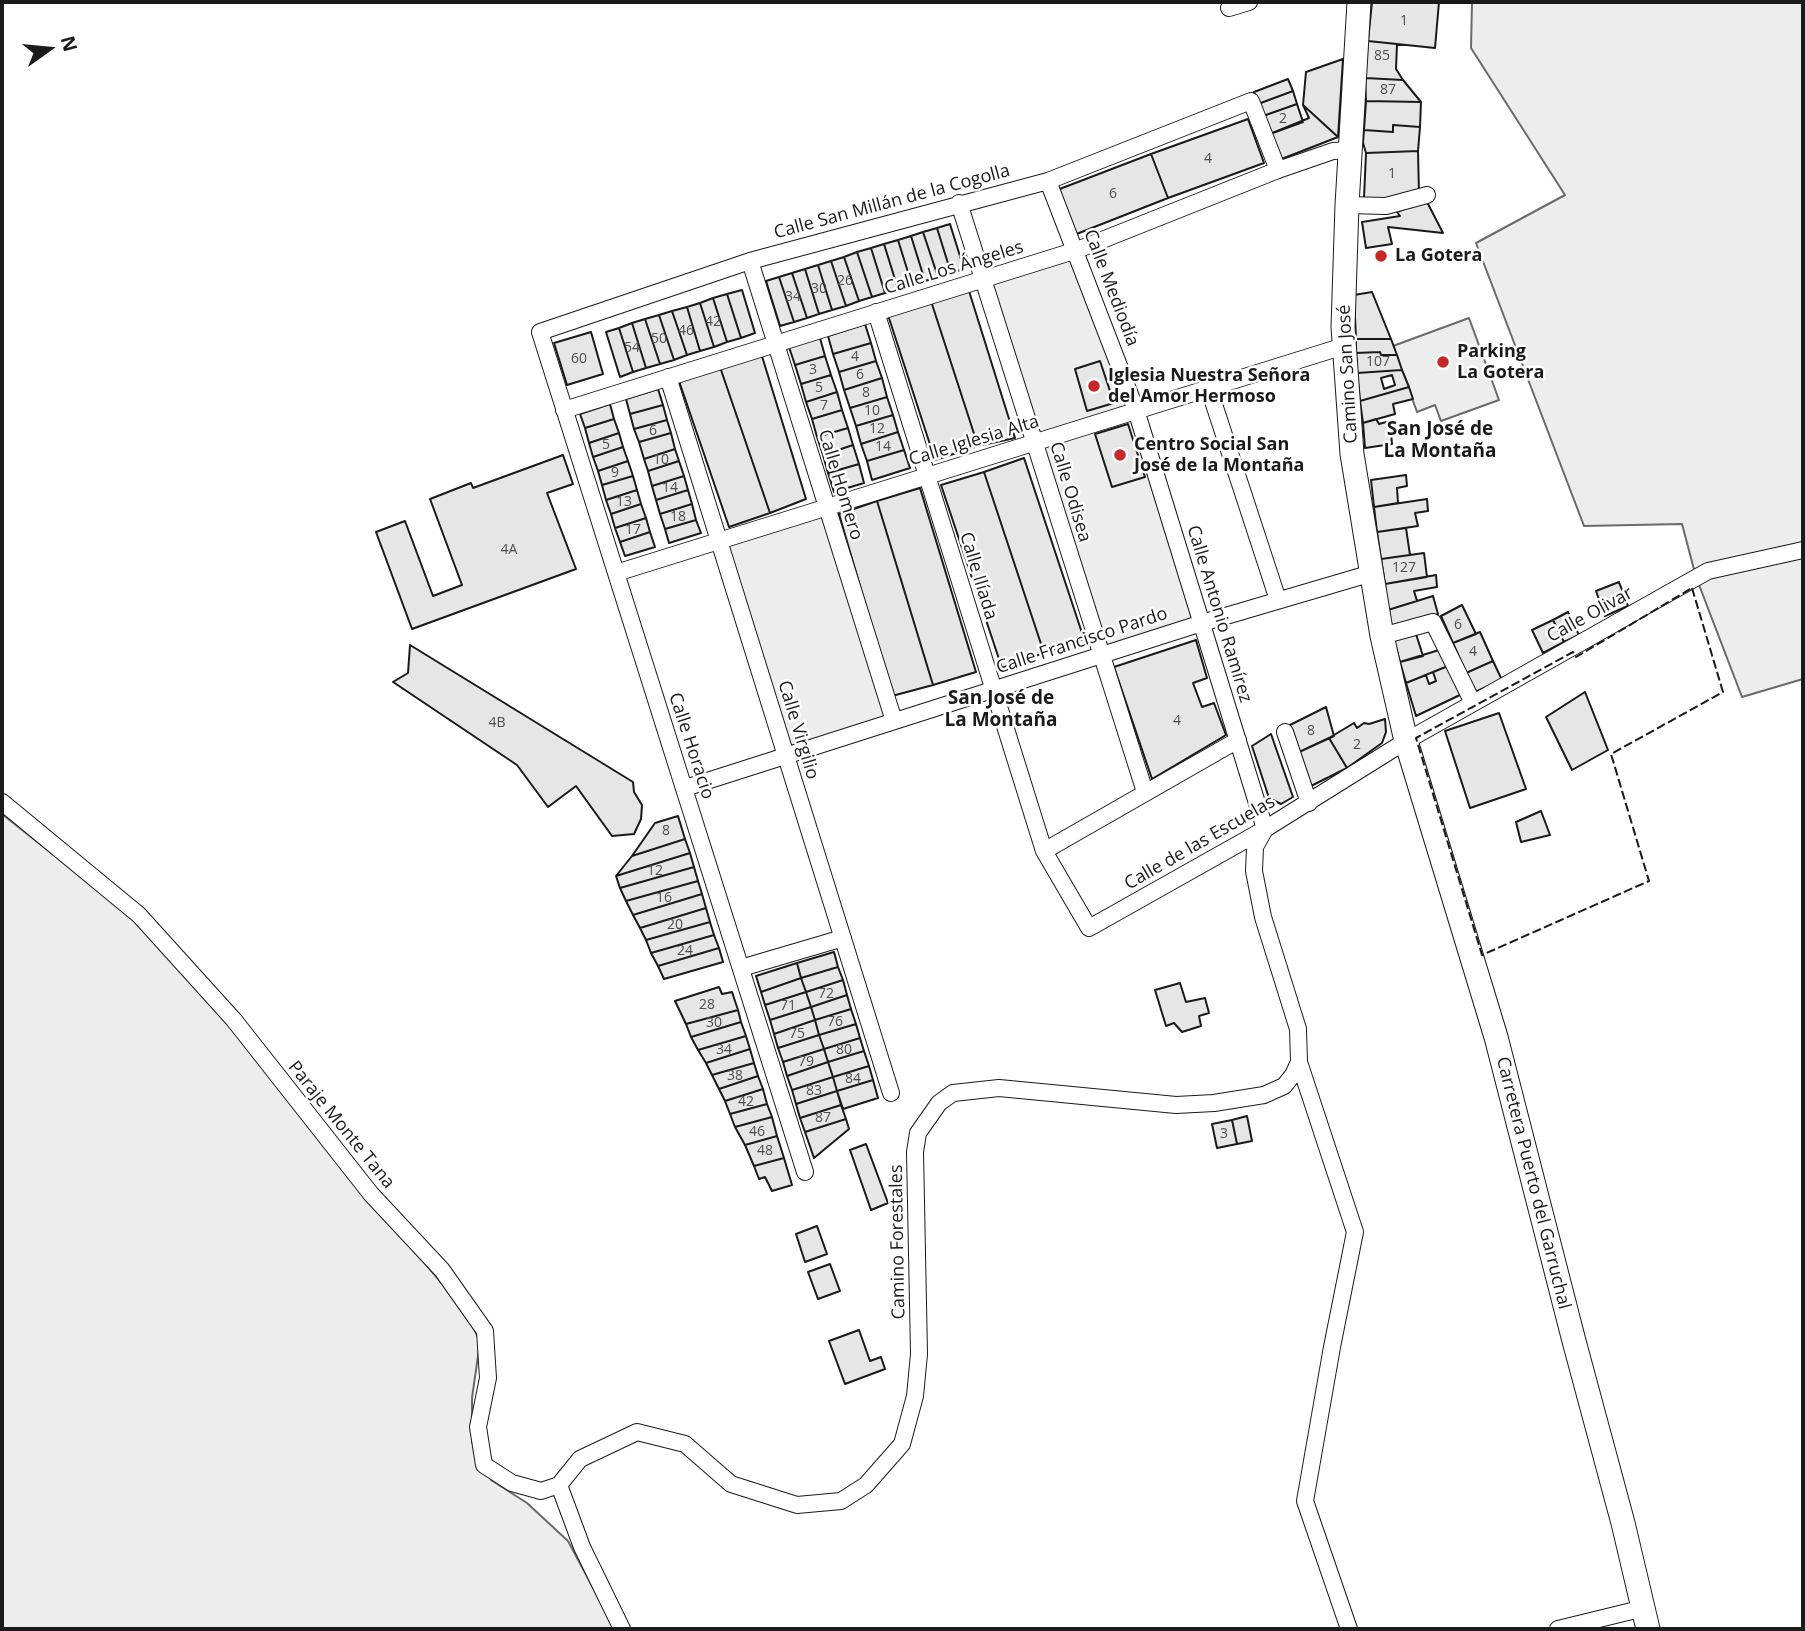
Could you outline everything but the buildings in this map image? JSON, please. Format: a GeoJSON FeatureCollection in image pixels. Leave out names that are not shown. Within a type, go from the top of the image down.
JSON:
{"type":"FeatureCollection","features":[{"type":"Feature","properties":{"kind":"main road","name":"Camino San José"},"geometry":{"type":"LineString","coordinates":[[1359,2],[1349,150],[1344,345],[1352,454],[1382,636],[1406,741]]}},
{"type":"Feature","properties":{"kind":"main road","name":"Carretera Puerto del Garruchal"},"geometry":{"type":"LineString","coordinates":[[1406,741],[1496,1037],[1646,1618]]}},
{"type":"Feature","properties":{"kind":"street"},"geometry":{"type":"LineString","coordinates":[[1229,8],[1249,2]]}},
{"type":"Feature","properties":{"kind":"street","name":"Calle San Millán de la Cogolla"},"geometry":{"type":"LineString","coordinates":[[540,332],[750,261],[1048,181],[1251,101],[1278,170]]}},
{"type":"Feature","properties":{"kind":"street","name":"Calle Los Ángeles"},"geometry":{"type":"LineString","coordinates":[[564,410],[1077,250],[1278,170],[1332,151],[1349,150]]}},
{"type":"Feature","properties":{"kind":"street","name":"Calle Mediodía"},"geometry":{"type":"LineString","coordinates":[[1048,181],[1077,250],[1136,410]]}},
{"type":"Feature","properties":{"kind":"street"},"geometry":{"type":"LineString","coordinates":[[1347,205],[1386,206],[1427,195]]}},
{"type":"Feature","properties":{"kind":"street","name":"Calle Odisea"},"geometry":{"type":"LineString","coordinates":[[959,203],[1145,792]]}},
{"type":"Feature","properties":{"kind":"street","name":"Calle Homero"},"geometry":{"type":"LineString","coordinates":[[750,261],[894,722]]}},
{"type":"Feature","properties":{"kind":"street","name":"Calle Ilíada"},"geometry":{"type":"LineString","coordinates":[[876,312],[1044,851]]}},
{"type":"Feature","properties":{"kind":"street","name":"Calle Horacio"},"geometry":{"type":"LineString","coordinates":[[540,332],[805,1172]]}},
{"type":"Feature","properties":{"kind":"street","name":"Calle Iglesia Alta"},"geometry":{"type":"LineString","coordinates":[[615,573],[1344,345]]}},
{"type":"Feature","properties":{"kind":"street","name":"Calle Virgilio"},"geometry":{"type":"LineString","coordinates":[[668,377],[891,1093]]}},
{"type":"Feature","properties":{"kind":"street"},"geometry":{"type":"LineString","coordinates":[[1209,389],[1278,600]]}},
{"type":"Feature","properties":{"kind":"street","name":"Calle Antonio Ramírez"},"geometry":{"type":"LineString","coordinates":[[1136,410],[1265,829]]}},
{"type":"Feature","properties":{"kind":"street","name":"Calle Olivar"},"geometry":{"type":"LineString","coordinates":[[1406,741],[1708,571],[1803,550]]}},
{"type":"Feature","properties":{"kind":"street","name":"Calle Francisco Pardo"},"geometry":{"type":"LineString","coordinates":[[685,788],[1202,623],[1372,573]]}},
{"type":"Feature","properties":{"kind":"street"},"geometry":{"type":"LineString","coordinates":[[1382,636],[1433,622],[1473,703]]}},
{"type":"Feature","properties":{"kind":"street"},"geometry":{"type":"LineString","coordinates":[[1284,732],[1309,803]]}},
{"type":"Feature","properties":{"kind":"street"},"geometry":{"type":"LineString","coordinates":[[1044,851],[1238,740]]}},
{"type":"Feature","properties":{"kind":"street","name":"Calle de las Escuelas"},"geometry":{"type":"LineString","coordinates":[[1044,851],[1089,929],[1309,803],[1406,741]]}},
{"type":"Feature","properties":{"kind":"street","name":"Paraje Monte Tana"},"geometry":{"type":"LineString","coordinates":[[2,802],[139,915],[234,1020],[371,1194],[442,1270],[485,1331],[488,1378],[478,1427],[484,1465],[512,1483],[541,1491],[559,1485]]}},
{"type":"Feature","properties":{"kind":"street"},"geometry":{"type":"LineString","coordinates":[[1265,829],[1255,847],[1254,871],[1263,917],[1298,1029],[1299,1062],[1355,1232],[1305,1500],[1349,1629]]}},
{"type":"Feature","properties":{"kind":"street"},"geometry":{"type":"LineString","coordinates":[[741,968],[843,937]]}},
{"type":"Feature","properties":{"kind":"street","name":"Camino Forestales"},"geometry":{"type":"LineString","coordinates":[[559,1485],[580,1459],[637,1432],[685,1444],[731,1484],[796,1505],[841,1501],[866,1485],[902,1444],[915,1396],[919,1353],[915,1152],[918,1133],[939,1102],[953,1093],[999,1088],[1177,1105],[1214,1103],[1264,1096],[1273,1092],[1293,1075],[1299,1062]]}},
{"type":"Feature","properties":{"kind":"street"},"geometry":{"type":"LineString","coordinates":[[559,1485],[582,1547],[622,1629]]}},
{"type":"Feature","properties":{"kind":"street"},"geometry":{"type":"LineString","coordinates":[[1558,1629],[1646,1618]]}},
{"type":"Feature","properties":{"kind":"shaded area"},"geometry":{"type":"Polygon","coordinates":[[[1472,2],[1803,2],[1803,679],[1742,697],[1696,577],[1682,524],[1584,526],[1476,243],[1565,195],[1471,48],[1472,2]]]}},
{"type":"Feature","properties":{"kind":"shaded area"},"geometry":{"type":"Polygon","coordinates":[[[1077,250],[1202,623],[1101,655],[983,278],[1077,250]]]}},
{"type":"Feature","properties":{"kind":"shaded area","name":"Parking La Gotera"},"geometry":{"type":"Polygon","coordinates":[[[1469,318],[1499,400],[1441,421],[1435,405],[1417,412],[1393,346],[1469,318]]]}},
{"type":"Feature","properties":{"kind":"shaded area"},"geometry":{"type":"Polygon","coordinates":[[[827,507],[894,721],[786,756],[719,541],[827,507]]]}},
{"type":"Feature","properties":{"kind":"shaded area"},"geometry":{"type":"Polygon","coordinates":[[[2,814],[132,917],[208,996],[467,1313],[480,1342],[472,1398],[472,1442],[491,1480],[527,1503],[568,1541],[615,1629],[2,1629],[2,814]]]}},
{"type":"Feature","properties":{"kind":"fence"},"geometry":{"type":"LineString","coordinates":[[1692,588],[1723,692],[1611,754],[1649,881],[1482,955],[1416,738],[1573,652],[1576,657],[1692,588]]}},
{"type":"Feature","properties":{"kind":"place","name":"La Gotera"},"geometry":{"type":"Point","coordinates":[1381,256]}},
{"type":"Feature","properties":{"kind":"place","name":"Parking La Gotera"},"geometry":{"type":"Point","coordinates":[1443,362]}},
{"type":"Feature","properties":{"kind":"place","name":"Iglesia Nuestra Señora del Amor Hermoso"},"geometry":{"type":"Point","coordinates":[1094,386]}},
{"type":"Feature","properties":{"kind":"place","name":"Centro Social San José de la Montaña"},"geometry":{"type":"Point","coordinates":[1120,455]}},
{"type":"Feature","properties":{"kind":"district","name":"San José de La Montaña"},"geometry":{"type":"Point","coordinates":[1440,441]}},
{"type":"Feature","properties":{"kind":"district","name":"San José de La Montaña"},"geometry":{"type":"Point","coordinates":[1001,710]}}]}
